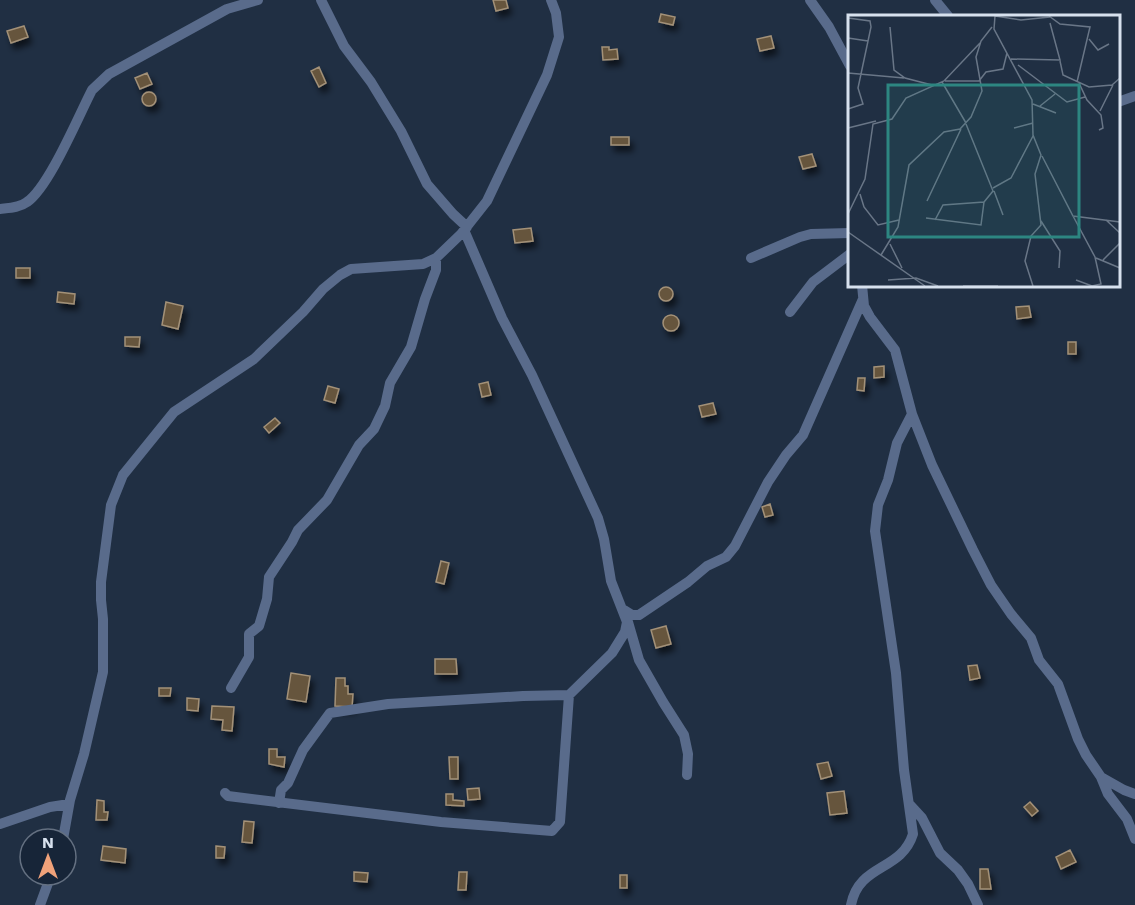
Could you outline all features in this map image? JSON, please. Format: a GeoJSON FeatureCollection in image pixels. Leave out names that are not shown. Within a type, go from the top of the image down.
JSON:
{"type":"FeatureCollection","features":[{"type":"Feature","properties":{"kind":"street"},"geometry":{"type":"LineString","coordinates":[[0,209],[18,206],[30,200],[51,172],[92,90],[104,78],[227,9],[258,0]]}},
{"type":"Feature","properties":{"kind":"street"},"geometry":{"type":"LineString","coordinates":[[321,0],[344,46],[371,82],[401,131],[427,184],[465,228],[502,318],[532,375],[594,509],[604,539],[611,581],[624,610],[639,660],[684,735],[688,754],[687,775]]}},
{"type":"Feature","properties":{"kind":"street"},"geometry":{"type":"LineString","coordinates":[[65,827],[103,672],[104,619],[100,600],[101,582],[111,505],[123,475],[174,412],[254,359],[287,329],[323,289],[340,275],[351,269],[419,266],[436,258],[465,228],[487,201],[495,187],[523,122],[547,75],[559,37],[556,13],[551,0]]}},
{"type":"Feature","properties":{"kind":"street"},"geometry":{"type":"LineString","coordinates":[[810,0],[829,27],[848,62]]}},
{"type":"Feature","properties":{"kind":"street"},"geometry":{"type":"LineString","coordinates":[[935,0],[947,15]]}},
{"type":"Feature","properties":{"kind":"street"},"geometry":{"type":"LineString","coordinates":[[1120,102],[1135,96]]}},
{"type":"Feature","properties":{"kind":"street"},"geometry":{"type":"LineString","coordinates":[[751,258],[800,237],[848,232]]}},
{"type":"Feature","properties":{"kind":"street"},"geometry":{"type":"LineString","coordinates":[[790,312],[813,282],[848,256]]}},
{"type":"Feature","properties":{"kind":"street"},"geometry":{"type":"LineString","coordinates":[[231,688],[249,657],[249,634],[259,626],[267,599],[269,577],[298,530],[327,500],[358,445],[374,429],[385,406],[390,383],[411,347],[422,307],[436,270],[436,258]]}},
{"type":"Feature","properties":{"kind":"street"},"geometry":{"type":"LineString","coordinates":[[862,286],[863,299],[872,321],[895,350],[912,414],[932,465],[982,567],[1011,614],[1031,638],[1039,660],[1058,684],[1078,739],[1101,777],[1108,794],[1127,819],[1135,839]]}},
{"type":"Feature","properties":{"kind":"street"},"geometry":{"type":"LineString","coordinates":[[225,793],[228,796],[279,803],[441,822],[552,831],[560,822],[569,695],[612,653],[623,636],[627,622],[688,582],[707,566],[726,557],[735,546],[768,482],[803,435],[863,299]]}},
{"type":"Feature","properties":{"kind":"street"},"geometry":{"type":"LineString","coordinates":[[851,905],[861,881],[870,872],[888,864],[901,854],[913,834],[904,770],[896,673],[875,531],[878,505],[888,480],[897,443],[912,414]]}},
{"type":"Feature","properties":{"kind":"street"},"geometry":{"type":"LineString","coordinates":[[624,610],[632,615],[639,615]]}},
{"type":"Feature","properties":{"kind":"street"},"geometry":{"type":"LineString","coordinates":[[279,803],[281,790],[288,783],[303,750],[333,711],[387,704],[569,695]]}},
{"type":"Feature","properties":{"kind":"street"},"geometry":{"type":"LineString","coordinates":[[1101,777],[1135,794]]}},
{"type":"Feature","properties":{"kind":"street"},"geometry":{"type":"LineString","coordinates":[[0,824],[50,807],[69,804]]}},
{"type":"Feature","properties":{"kind":"street"},"geometry":{"type":"LineString","coordinates":[[910,805],[922,818],[940,853],[958,870],[968,884],[978,905]]}},
{"type":"Feature","properties":{"kind":"street"},"geometry":{"type":"LineString","coordinates":[[40,905],[47,887]]}},
{"type":"Feature","properties":{"kind":"building"},"geometry":{"type":"Polygon","coordinates":[[[493,0],[506,0],[508,8],[496,11],[493,0]]]}},
{"type":"Feature","properties":{"kind":"building"},"geometry":{"type":"Polygon","coordinates":[[[661,14],[675,17],[673,25],[659,22],[661,14]]]}},
{"type":"Feature","properties":{"kind":"building"},"geometry":{"type":"Polygon","coordinates":[[[24,26],[28,37],[11,43],[7,31],[24,26]]]}},
{"type":"Feature","properties":{"kind":"building"},"geometry":{"type":"Polygon","coordinates":[[[771,36],[774,48],[760,51],[757,39],[771,36]]]}},
{"type":"Feature","properties":{"kind":"building"},"geometry":{"type":"Polygon","coordinates":[[[602,47],[609,47],[609,50],[617,49],[618,59],[603,60],[602,47]]]}},
{"type":"Feature","properties":{"kind":"building"},"geometry":{"type":"Polygon","coordinates":[[[319,67],[326,83],[319,87],[311,71],[319,67]]]}},
{"type":"Feature","properties":{"kind":"building"},"geometry":{"type":"Polygon","coordinates":[[[147,73],[152,84],[140,89],[135,78],[147,73]]]}},
{"type":"Feature","properties":{"kind":"building"},"geometry":{"type":"Polygon","coordinates":[[[146,92],[152,92],[156,99],[152,106],[146,106],[142,102],[142,96],[146,92]]]}},
{"type":"Feature","properties":{"kind":"building"},"geometry":{"type":"Polygon","coordinates":[[[611,137],[629,137],[629,145],[611,145],[611,137]]]}},
{"type":"Feature","properties":{"kind":"building"},"geometry":{"type":"Polygon","coordinates":[[[812,154],[816,166],[803,169],[799,157],[812,154]]]}},
{"type":"Feature","properties":{"kind":"building"},"geometry":{"type":"Polygon","coordinates":[[[531,228],[533,241],[515,243],[513,230],[531,228]]]}},
{"type":"Feature","properties":{"kind":"building"},"geometry":{"type":"Polygon","coordinates":[[[16,268],[30,268],[30,278],[16,278],[16,268]]]}},
{"type":"Feature","properties":{"kind":"building"},"geometry":{"type":"Polygon","coordinates":[[[666,287],[671,289],[673,294],[671,299],[666,301],[661,299],[659,294],[661,289],[666,287]]]}},
{"type":"Feature","properties":{"kind":"building"},"geometry":{"type":"Polygon","coordinates":[[[58,292],[75,294],[74,304],[57,302],[58,292]]]}},
{"type":"Feature","properties":{"kind":"building"},"geometry":{"type":"Polygon","coordinates":[[[166,302],[183,306],[178,329],[162,325],[166,302]]]}},
{"type":"Feature","properties":{"kind":"building"},"geometry":{"type":"Polygon","coordinates":[[[1029,306],[1031,317],[1017,319],[1016,307],[1029,306]]]}},
{"type":"Feature","properties":{"kind":"building"},"geometry":{"type":"Polygon","coordinates":[[[671,315],[679,323],[671,331],[663,323],[671,315]]]}},
{"type":"Feature","properties":{"kind":"building"},"geometry":{"type":"Polygon","coordinates":[[[125,337],[140,337],[139,347],[125,346],[125,337]]]}},
{"type":"Feature","properties":{"kind":"building"},"geometry":{"type":"Polygon","coordinates":[[[1068,342],[1076,342],[1076,354],[1068,354],[1068,342]]]}},
{"type":"Feature","properties":{"kind":"building"},"geometry":{"type":"Polygon","coordinates":[[[884,366],[884,377],[874,378],[874,367],[884,366]]]}},
{"type":"Feature","properties":{"kind":"building"},"geometry":{"type":"Polygon","coordinates":[[[858,378],[865,378],[864,391],[857,390],[858,378]]]}},
{"type":"Feature","properties":{"kind":"building"},"geometry":{"type":"Polygon","coordinates":[[[488,382],[491,395],[482,397],[479,384],[488,382]]]}},
{"type":"Feature","properties":{"kind":"building"},"geometry":{"type":"Polygon","coordinates":[[[328,386],[339,389],[335,403],[324,400],[328,386]]]}},
{"type":"Feature","properties":{"kind":"building"},"geometry":{"type":"Polygon","coordinates":[[[713,403],[716,414],[702,417],[699,406],[713,403]]]}},
{"type":"Feature","properties":{"kind":"building"},"geometry":{"type":"Polygon","coordinates":[[[275,418],[280,423],[269,433],[264,427],[275,418]]]}},
{"type":"Feature","properties":{"kind":"building"},"geometry":{"type":"Polygon","coordinates":[[[770,504],[773,515],[765,517],[762,507],[770,504]]]}},
{"type":"Feature","properties":{"kind":"building"},"geometry":{"type":"Polygon","coordinates":[[[441,561],[449,563],[444,584],[436,582],[441,561]]]}},
{"type":"Feature","properties":{"kind":"building"},"geometry":{"type":"Polygon","coordinates":[[[666,626],[671,644],[656,648],[651,630],[666,626]]]}},
{"type":"Feature","properties":{"kind":"building"},"geometry":{"type":"Polygon","coordinates":[[[435,659],[456,659],[457,674],[435,674],[435,659]]]}},
{"type":"Feature","properties":{"kind":"building"},"geometry":{"type":"Polygon","coordinates":[[[977,665],[980,678],[970,680],[968,666],[977,665]]]}},
{"type":"Feature","properties":{"kind":"building"},"geometry":{"type":"Polygon","coordinates":[[[291,673],[310,676],[306,702],[287,699],[291,673]]]}},
{"type":"Feature","properties":{"kind":"building"},"geometry":{"type":"Polygon","coordinates":[[[336,678],[345,678],[348,694],[353,694],[352,707],[335,706],[336,678]]]}},
{"type":"Feature","properties":{"kind":"building"},"geometry":{"type":"Polygon","coordinates":[[[159,688],[171,688],[170,696],[159,696],[159,688]]]}},
{"type":"Feature","properties":{"kind":"building"},"geometry":{"type":"Polygon","coordinates":[[[187,698],[199,699],[198,711],[187,710],[187,698]]]}},
{"type":"Feature","properties":{"kind":"building"},"geometry":{"type":"Polygon","coordinates":[[[212,706],[234,707],[232,731],[222,730],[223,720],[211,719],[212,706]]]}},
{"type":"Feature","properties":{"kind":"building"},"geometry":{"type":"Polygon","coordinates":[[[269,749],[277,749],[277,757],[285,757],[284,767],[269,764],[269,749]]]}},
{"type":"Feature","properties":{"kind":"building"},"geometry":{"type":"Polygon","coordinates":[[[449,757],[458,757],[458,779],[450,779],[449,757]]]}},
{"type":"Feature","properties":{"kind":"building"},"geometry":{"type":"Polygon","coordinates":[[[828,762],[832,776],[821,779],[817,764],[828,762]]]}},
{"type":"Feature","properties":{"kind":"building"},"geometry":{"type":"Polygon","coordinates":[[[479,788],[480,799],[468,800],[467,789],[479,788]]]}},
{"type":"Feature","properties":{"kind":"building"},"geometry":{"type":"Polygon","coordinates":[[[844,791],[847,813],[830,815],[827,793],[844,791]]]}},
{"type":"Feature","properties":{"kind":"building"},"geometry":{"type":"Polygon","coordinates":[[[446,794],[453,794],[453,800],[464,801],[464,806],[446,805],[446,794]]]}},
{"type":"Feature","properties":{"kind":"building"},"geometry":{"type":"Polygon","coordinates":[[[97,800],[104,801],[104,812],[108,812],[107,820],[96,820],[97,800]]]}},
{"type":"Feature","properties":{"kind":"building"},"geometry":{"type":"Polygon","coordinates":[[[1030,802],[1038,811],[1032,816],[1024,807],[1030,802]]]}},
{"type":"Feature","properties":{"kind":"building"},"geometry":{"type":"Polygon","coordinates":[[[244,821],[254,822],[252,843],[242,842],[244,821]]]}},
{"type":"Feature","properties":{"kind":"building"},"geometry":{"type":"Polygon","coordinates":[[[103,846],[126,849],[125,863],[101,860],[103,846]]]}},
{"type":"Feature","properties":{"kind":"building"},"geometry":{"type":"Polygon","coordinates":[[[216,846],[225,847],[224,858],[216,858],[216,846]]]}},
{"type":"Feature","properties":{"kind":"building"},"geometry":{"type":"Polygon","coordinates":[[[1070,850],[1076,862],[1061,869],[1056,857],[1070,850]]]}},
{"type":"Feature","properties":{"kind":"building"},"geometry":{"type":"Polygon","coordinates":[[[980,869],[988,869],[991,889],[980,889],[980,869]]]}},
{"type":"Feature","properties":{"kind":"building"},"geometry":{"type":"Polygon","coordinates":[[[354,872],[368,873],[367,882],[354,881],[354,872]]]}},
{"type":"Feature","properties":{"kind":"building"},"geometry":{"type":"Polygon","coordinates":[[[459,872],[467,872],[466,890],[458,890],[459,872]]]}},
{"type":"Feature","properties":{"kind":"building"},"geometry":{"type":"Polygon","coordinates":[[[620,875],[627,875],[627,888],[620,888],[620,875]]]}}]}
